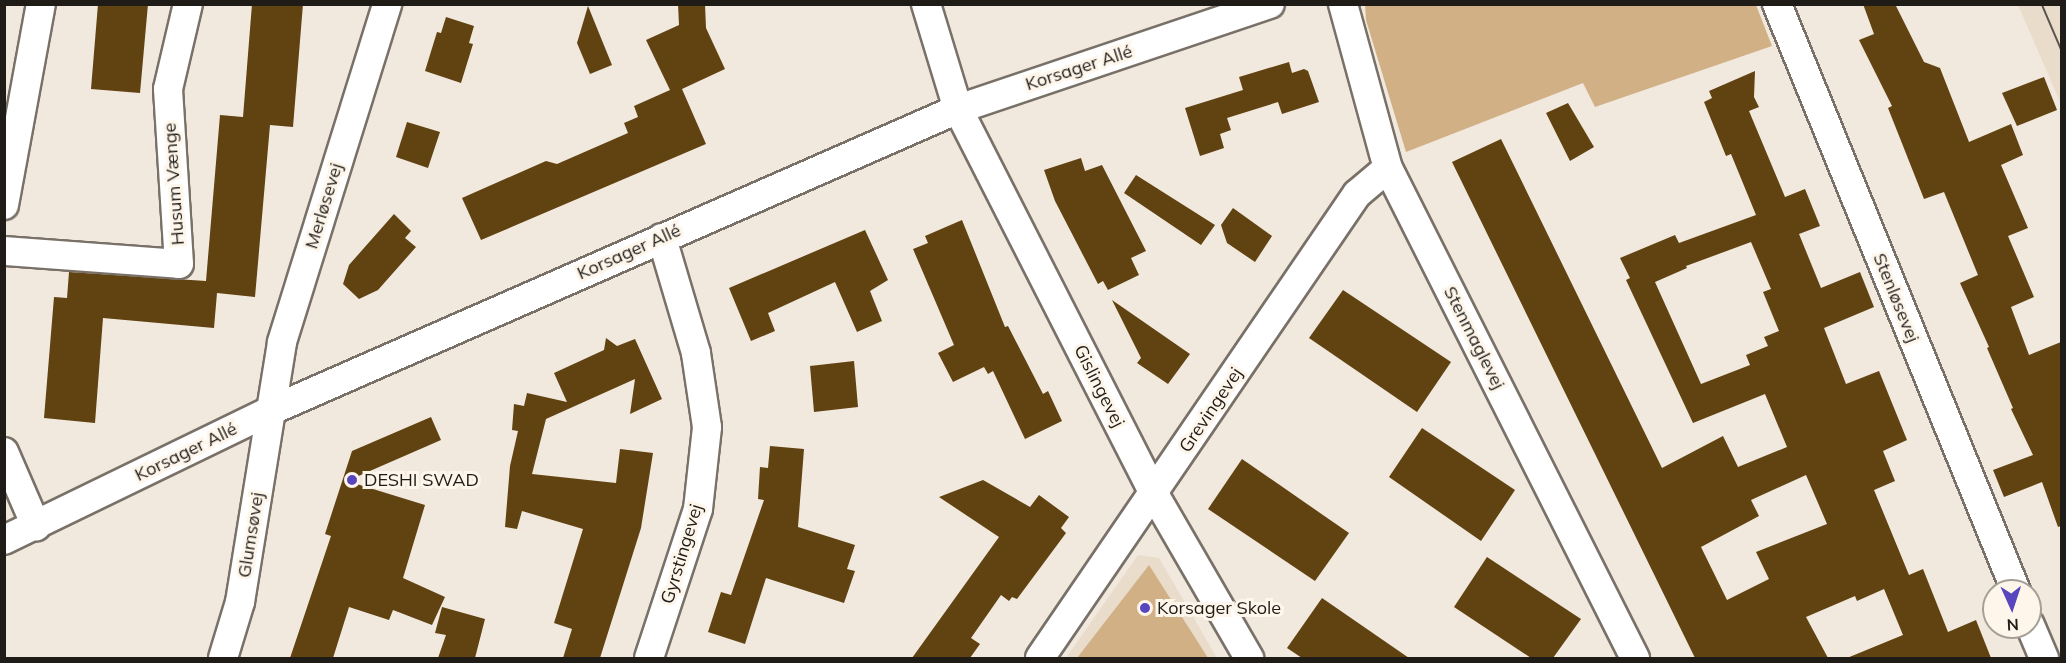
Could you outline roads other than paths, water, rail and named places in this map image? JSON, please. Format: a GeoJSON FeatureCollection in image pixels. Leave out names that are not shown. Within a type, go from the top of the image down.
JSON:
{"type":"FeatureCollection","features":[{"type":"Feature","properties":{"kind":"street"},"geometry":{"type":"LineString","coordinates":[[4,205],[41,4]]}},
{"type":"Feature","properties":{"kind":"street","name":"Husum Vænge"},"geometry":{"type":"LineString","coordinates":[[4,251],[179,264],[168,89],[188,4]]}},
{"type":"Feature","properties":{"kind":"street","name":"Merløsevej"},"geometry":{"type":"LineString","coordinates":[[272,410],[282,342],[387,4]]}},
{"type":"Feature","properties":{"kind":"street","name":"Gislingevej"},"geometry":{"type":"LineString","coordinates":[[926,4],[958,108],[1154,494],[1249,658]]}},
{"type":"Feature","properties":{"kind":"street","name":"Korsager Allé"},"geometry":{"type":"LineString","coordinates":[[4,540],[272,410],[958,108],[1270,4]]}},
{"type":"Feature","properties":{"kind":"street","name":"Stenmaglevej"},"geometry":{"type":"LineString","coordinates":[[1343,4],[1388,168],[1635,658]]}},
{"type":"Feature","properties":{"kind":"street","name":"Stenløsevej"},"geometry":{"type":"LineString","coordinates":[[1777,4],[2011,579]]}},
{"type":"Feature","properties":{"kind":"street","name":"Grevingevej"},"geometry":{"type":"LineString","coordinates":[[1040,658],[1357,194],[1388,168]]}},
{"type":"Feature","properties":{"kind":"street","name":"Gyrstingevej"},"geometry":{"type":"LineString","coordinates":[[649,658],[698,509],[707,428],[696,353],[662,238]]}},
{"type":"Feature","properties":{"kind":"street","name":"Glumsøvej"},"geometry":{"type":"LineString","coordinates":[[223,658],[240,602],[272,410]]}},
{"type":"Feature","properties":{"kind":"street"},"geometry":{"type":"LineString","coordinates":[[4,452],[36,526]]}},
{"type":"Feature","properties":{"kind":"street"},"geometry":{"type":"LineString","coordinates":[[2036,639],[2044,658]]}},
{"type":"Feature","properties":{"kind":"tram line"},"geometry":{"type":"LineString","coordinates":[[2042,4],[2062,51]]}},
{"type":"Feature","properties":{"kind":"place","name":"DESHI SWAD"},"geometry":{"type":"Point","coordinates":[352,480]}},
{"type":"Feature","properties":{"kind":"place","name":"Korsager Skole"},"geometry":{"type":"Point","coordinates":[1145,608]}}]}
